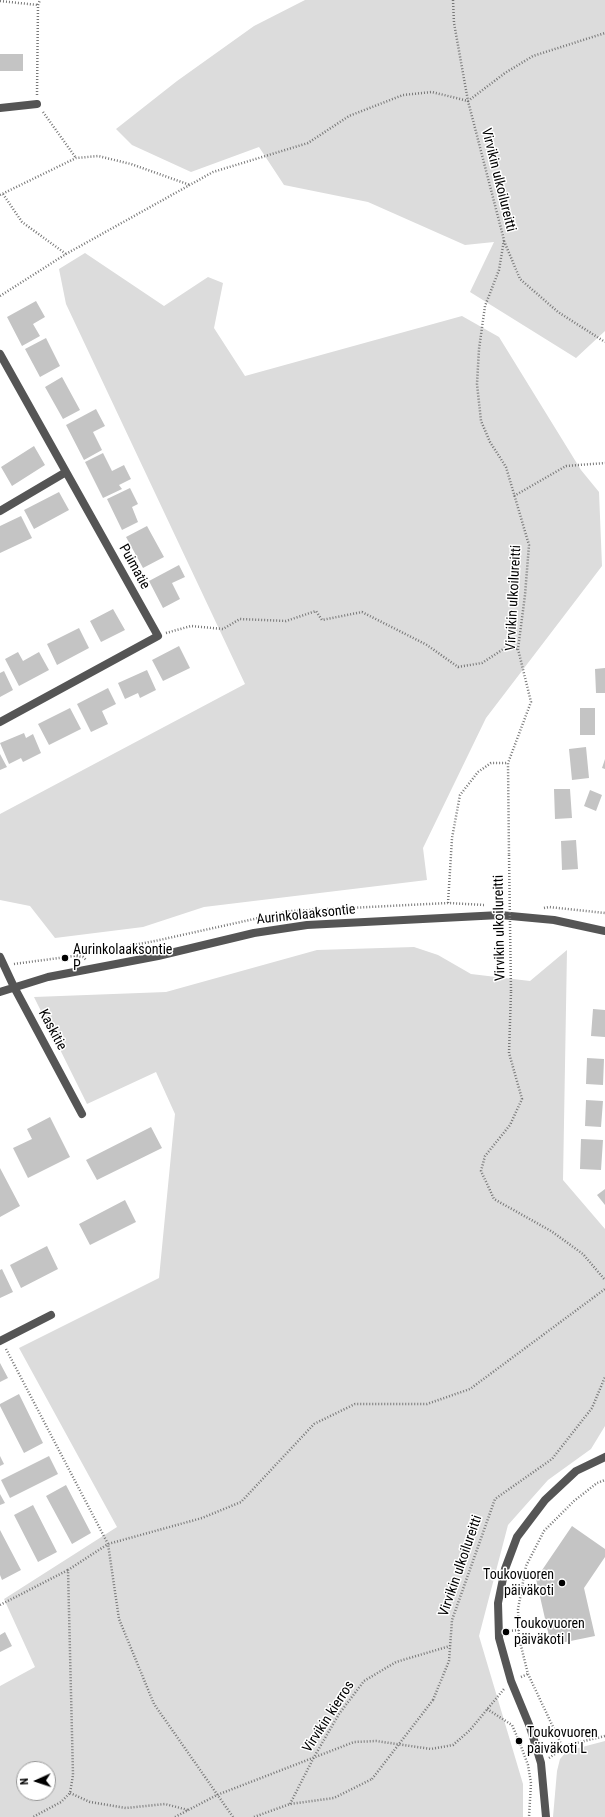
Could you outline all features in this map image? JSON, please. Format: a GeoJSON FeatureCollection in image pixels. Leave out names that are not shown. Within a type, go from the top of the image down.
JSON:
{"type":"FeatureCollection","features":[{"type":"Feature","properties":{"kind":"street"},"geometry":{"type":"LineString","coordinates":[[0,108],[37,104]]}},
{"type":"Feature","properties":{"kind":"street","name":"Puimatie"},"geometry":{"type":"LineString","coordinates":[[0,354],[158,636]]}},
{"type":"Feature","properties":{"kind":"street"},"geometry":{"type":"LineString","coordinates":[[0,511],[66,472]]}},
{"type":"Feature","properties":{"kind":"street"},"geometry":{"type":"LineString","coordinates":[[0,722],[158,636]]}},
{"type":"Feature","properties":{"kind":"street","name":"Aurinkolaaksontie"},"geometry":{"type":"LineString","coordinates":[[0,992],[48,977],[210,945],[254,933],[307,925],[500,915],[554,920],[605,932]]}},
{"type":"Feature","properties":{"kind":"street","name":"Kaskitie"},"geometry":{"type":"LineString","coordinates":[[0,957],[14,987],[82,1114]]}},
{"type":"Feature","properties":{"kind":"street"},"geometry":{"type":"LineString","coordinates":[[1,1341],[51,1315]]}},
{"type":"Feature","properties":{"kind":"street"},"geometry":{"type":"LineString","coordinates":[[546,1817],[541,1763],[530,1727],[511,1681],[499,1638],[498,1603],[505,1569],[517,1537],[545,1500],[576,1471],[605,1457]]}},
{"type":"Feature","properties":{"kind":"path"},"geometry":{"type":"LineString","coordinates":[[40,0],[38,6],[37,104],[76,158]]}},
{"type":"Feature","properties":{"kind":"path","name":"Virvikin ulkoilureitti"},"geometry":{"type":"LineString","coordinates":[[453,0],[454,23],[468,101],[504,240],[499,270],[485,306],[479,349],[477,384],[481,421],[490,442],[506,467],[529,545],[525,595],[518,649],[531,702],[508,763],[511,992],[509,1053],[522,1099],[510,1125],[485,1156],[482,1171],[494,1199],[551,1231],[583,1254],[605,1280]]}},
{"type":"Feature","properties":{"kind":"path"},"geometry":{"type":"LineString","coordinates":[[0,1],[38,6]]}},
{"type":"Feature","properties":{"kind":"path"},"geometry":{"type":"LineString","coordinates":[[0,296],[66,254],[213,172],[308,143],[349,116],[403,96],[432,92],[468,101],[505,73],[533,56],[605,33]]}},
{"type":"Feature","properties":{"kind":"path"},"geometry":{"type":"LineString","coordinates":[[66,254],[22,222],[2,194],[76,158],[98,156],[131,164],[190,185]]}},
{"type":"Feature","properties":{"kind":"path"},"geometry":{"type":"LineString","coordinates":[[504,240],[520,279],[558,312],[605,342]]}},
{"type":"Feature","properties":{"kind":"path"},"geometry":{"type":"LineString","coordinates":[[514,496],[566,466],[605,463]]}},
{"type":"Feature","properties":{"kind":"path"},"geometry":{"type":"LineString","coordinates":[[158,636],[191,626],[223,629],[240,619],[286,621],[316,611],[322,620],[362,612],[427,645],[458,667],[482,663],[505,648],[518,649]]}},
{"type":"Feature","properties":{"kind":"path"},"geometry":{"type":"LineString","coordinates":[[448,902],[452,838],[460,795],[478,772],[491,763],[508,763]]}},
{"type":"Feature","properties":{"kind":"path"},"geometry":{"type":"LineString","coordinates":[[4,965],[74,956],[83,957],[95,968]]}},
{"type":"Feature","properties":{"kind":"path"},"geometry":{"type":"LineString","coordinates":[[0,1605],[68,1570],[108,1544],[202,1518],[241,1502],[314,1424],[355,1404],[427,1404],[470,1388],[605,1289]]}},
{"type":"Feature","properties":{"kind":"path"},"geometry":{"type":"LineString","coordinates":[[1,1341],[108,1544],[119,1619],[154,1704],[233,1817]]}},
{"type":"Feature","properties":{"kind":"path","name":"Virvikin ulkoilureitti"},"geometry":{"type":"LineString","coordinates":[[254,1817],[290,1804],[334,1798],[372,1778],[433,1700],[449,1660],[452,1620],[495,1499],[552,1459],[592,1408],[605,1377]]}},
{"type":"Feature","properties":{"kind":"path"},"geometry":{"type":"LineString","coordinates":[[563,1748],[528,1674],[519,1630],[518,1609],[526,1566],[544,1531],[574,1501],[597,1483],[605,1480]]}},
{"type":"Feature","properties":{"kind":"path"},"geometry":{"type":"LineString","coordinates":[[34,1817],[61,1802],[70,1793],[73,1775],[68,1570]]}},
{"type":"Feature","properties":{"kind":"path"},"geometry":{"type":"LineString","coordinates":[[506,1632],[519,1630]]}},
{"type":"Feature","properties":{"kind":"path","name":"Virvikin kierros"},"geometry":{"type":"LineString","coordinates":[[290,1804],[314,1757],[339,1714],[364,1681],[396,1662],[450,1646]]}},
{"type":"Feature","properties":{"kind":"path"},"geometry":{"type":"LineString","coordinates":[[175,1817],[217,1795],[354,1742],[376,1741],[431,1749],[453,1745],[470,1730],[511,1681]]}},
{"type":"Feature","properties":{"kind":"path"},"geometry":{"type":"LineString","coordinates":[[487,1709],[512,1725],[528,1765],[531,1783],[529,1817]]}},
{"type":"Feature","properties":{"kind":"path"},"geometry":{"type":"LineString","coordinates":[[528,1765],[541,1763],[568,1744],[605,1736]]}},
{"type":"Feature","properties":{"kind":"path"},"geometry":{"type":"LineString","coordinates":[[70,1793],[90,1802],[126,1808],[165,1804],[188,1810]]}},
{"type":"Feature","properties":{"kind":"shaded area"},"geometry":{"type":"Polygon","coordinates":[[[305,0],[605,0],[605,331],[576,358],[470,292],[494,242],[465,245],[368,202],[284,185],[259,147],[191,172],[132,145],[116,129],[177,81],[254,26],[305,0]]]}},
{"type":"Feature","properties":{"kind":"shaded area"},"geometry":{"type":"Polygon","coordinates":[[[85,253],[164,306],[208,277],[223,283],[214,328],[245,376],[462,316],[499,337],[581,470],[599,492],[602,566],[486,718],[423,848],[427,880],[204,907],[143,927],[55,938],[30,906],[0,900],[0,814],[245,684],[66,304],[59,269],[85,253]]]}},
{"type":"Feature","properties":{"kind":"shaded area"},"geometry":{"type":"Polygon","coordinates":[[[414,947],[438,955],[471,974],[530,981],[567,950],[563,1180],[605,1229],[605,1426],[591,1449],[548,1480],[508,1525],[479,1636],[523,1784],[523,1817],[0,1817],[0,1686],[35,1667],[4,1599],[117,1527],[19,1348],[159,1278],[175,1114],[156,1072],[87,1104],[34,997],[166,992],[317,950],[414,947]]]}},
{"type":"Feature","properties":{"kind":"shaded area"},"geometry":{"type":"Polygon","coordinates":[[[605,1741],[605,1817],[553,1817],[557,1771],[560,1759],[567,1751],[605,1741]]]}},
{"type":"Feature","properties":{"kind":"building"},"geometry":{"type":"Polygon","coordinates":[[[0,54],[23,54],[23,71],[0,71],[0,54]]]}},
{"type":"Feature","properties":{"kind":"building"},"geometry":{"type":"Polygon","coordinates":[[[36,301],[45,317],[33,324],[40,336],[22,346],[7,317],[36,301]]]}},
{"type":"Feature","properties":{"kind":"building"},"geometry":{"type":"Polygon","coordinates":[[[46,338],[60,366],[40,377],[25,349],[46,338]]]}},
{"type":"Feature","properties":{"kind":"building"},"geometry":{"type":"Polygon","coordinates":[[[62,377],[80,410],[63,419],[45,387],[62,377]]]}},
{"type":"Feature","properties":{"kind":"building"},"geometry":{"type":"Polygon","coordinates":[[[96,409],[105,426],[93,432],[102,450],[84,460],[66,425],[96,409]]]}},
{"type":"Feature","properties":{"kind":"building"},"geometry":{"type":"Polygon","coordinates":[[[34,446],[45,465],[12,486],[1,467],[34,446]]]}},
{"type":"Feature","properties":{"kind":"building"},"geometry":{"type":"Polygon","coordinates":[[[103,453],[112,471],[124,465],[131,479],[119,485],[122,489],[103,498],[85,462],[103,453]]]}},
{"type":"Feature","properties":{"kind":"building"},"geometry":{"type":"Polygon","coordinates":[[[130,488],[138,504],[132,507],[138,522],[122,530],[107,499],[130,488]]]}},
{"type":"Feature","properties":{"kind":"building"},"geometry":{"type":"Polygon","coordinates":[[[59,492],[69,510],[34,529],[24,510],[59,492]]]}},
{"type":"Feature","properties":{"kind":"building"},"geometry":{"type":"Polygon","coordinates":[[[21,516],[32,538],[0,553],[0,526],[21,516]]]}},
{"type":"Feature","properties":{"kind":"building"},"geometry":{"type":"Polygon","coordinates":[[[147,526],[164,557],[143,568],[126,537],[147,526]]]}},
{"type":"Feature","properties":{"kind":"building"},"geometry":{"type":"Polygon","coordinates":[[[179,565],[185,577],[172,583],[180,599],[163,608],[149,581],[179,565]]]}},
{"type":"Feature","properties":{"kind":"building"},"geometry":{"type":"Polygon","coordinates":[[[113,609],[125,630],[101,642],[90,621],[113,609]]]}},
{"type":"Feature","properties":{"kind":"building"},"geometry":{"type":"Polygon","coordinates":[[[79,628],[89,648],[57,665],[47,644],[79,628]]]}},
{"type":"Feature","properties":{"kind":"building"},"geometry":{"type":"Polygon","coordinates":[[[179,646],[190,668],[163,681],[152,660],[179,646]]]}},
{"type":"Feature","properties":{"kind":"building"},"geometry":{"type":"Polygon","coordinates":[[[18,652],[23,661],[39,652],[49,670],[19,686],[5,659],[18,652]]]}},
{"type":"Feature","properties":{"kind":"building"},"geometry":{"type":"Polygon","coordinates":[[[605,668],[605,693],[596,693],[595,669],[605,668]]]}},
{"type":"Feature","properties":{"kind":"building"},"geometry":{"type":"Polygon","coordinates":[[[147,670],[156,690],[140,698],[138,693],[125,699],[118,683],[147,670]]]}},
{"type":"Feature","properties":{"kind":"building"},"geometry":{"type":"Polygon","coordinates":[[[4,671],[13,690],[0,697],[0,673],[4,671]]]}},
{"type":"Feature","properties":{"kind":"building"},"geometry":{"type":"Polygon","coordinates":[[[108,688],[116,704],[102,711],[108,724],[91,732],[77,704],[108,688]]]}},
{"type":"Feature","properties":{"kind":"building"},"geometry":{"type":"Polygon","coordinates":[[[70,708],[81,729],[49,745],[38,724],[70,708]]]}},
{"type":"Feature","properties":{"kind":"building"},"geometry":{"type":"Polygon","coordinates":[[[580,708],[595,708],[595,735],[580,735],[580,708]]]}},
{"type":"Feature","properties":{"kind":"building"},"geometry":{"type":"Polygon","coordinates":[[[24,733],[26,738],[33,734],[41,753],[23,762],[21,758],[9,764],[0,743],[24,733]]]}},
{"type":"Feature","properties":{"kind":"building"},"geometry":{"type":"Polygon","coordinates":[[[586,747],[589,778],[572,780],[569,749],[586,747]]]}},
{"type":"Feature","properties":{"kind":"building"},"geometry":{"type":"Polygon","coordinates":[[[0,754],[7,767],[0,770],[0,754]]]}},
{"type":"Feature","properties":{"kind":"building"},"geometry":{"type":"Polygon","coordinates":[[[605,759],[605,769],[602,768],[605,759]]]}},
{"type":"Feature","properties":{"kind":"building"},"geometry":{"type":"Polygon","coordinates":[[[554,789],[570,789],[572,818],[555,819],[554,789]]]}},
{"type":"Feature","properties":{"kind":"building"},"geometry":{"type":"Polygon","coordinates":[[[590,790],[602,795],[596,811],[584,806],[590,790]]]}},
{"type":"Feature","properties":{"kind":"building"},"geometry":{"type":"Polygon","coordinates":[[[576,840],[578,869],[562,870],[561,841],[576,840]]]}},
{"type":"Feature","properties":{"kind":"building"},"geometry":{"type":"Polygon","coordinates":[[[593,1009],[605,1010],[605,1037],[591,1036],[593,1009]]]}},
{"type":"Feature","properties":{"kind":"building"},"geometry":{"type":"Polygon","coordinates":[[[587,1058],[604,1059],[603,1085],[586,1084],[587,1058]]]}},
{"type":"Feature","properties":{"kind":"building"},"geometry":{"type":"Polygon","coordinates":[[[586,1100],[603,1101],[601,1127],[585,1126],[586,1100]]]}},
{"type":"Feature","properties":{"kind":"building"},"geometry":{"type":"Polygon","coordinates":[[[50,1117],[70,1157],[28,1178],[13,1148],[32,1139],[27,1129],[50,1117]]]}},
{"type":"Feature","properties":{"kind":"building"},"geometry":{"type":"Polygon","coordinates":[[[151,1127],[162,1148],[97,1180],[86,1160],[151,1127]]]}},
{"type":"Feature","properties":{"kind":"building"},"geometry":{"type":"Polygon","coordinates":[[[581,1139],[603,1140],[601,1170],[580,1169],[581,1139]]]}},
{"type":"Feature","properties":{"kind":"building"},"geometry":{"type":"Polygon","coordinates":[[[0,1168],[20,1206],[0,1217],[0,1168]]]}},
{"type":"Feature","properties":{"kind":"building"},"geometry":{"type":"Polygon","coordinates":[[[605,1189],[605,1205],[597,1195],[605,1189]]]}},
{"type":"Feature","properties":{"kind":"building"},"geometry":{"type":"Polygon","coordinates":[[[125,1200],[136,1222],[90,1245],[79,1224],[125,1200]]]}},
{"type":"Feature","properties":{"kind":"building"},"geometry":{"type":"Polygon","coordinates":[[[47,1246],[58,1269],[21,1288],[10,1265],[47,1246]]]}},
{"type":"Feature","properties":{"kind":"building"},"geometry":{"type":"Polygon","coordinates":[[[2,1269],[13,1292],[0,1298],[0,1270],[2,1269]]]}},
{"type":"Feature","properties":{"kind":"building"},"geometry":{"type":"Polygon","coordinates":[[[0,1363],[8,1378],[0,1382],[0,1363]]]}},
{"type":"Feature","properties":{"kind":"building"},"geometry":{"type":"Polygon","coordinates":[[[19,1394],[43,1443],[24,1453],[0,1406],[0,1404],[19,1394]]]}},
{"type":"Feature","properties":{"kind":"building"},"geometry":{"type":"Polygon","coordinates":[[[0,1456],[4,1464],[0,1466],[0,1456]]]}},
{"type":"Feature","properties":{"kind":"building"},"geometry":{"type":"Polygon","coordinates":[[[49,1456],[58,1474],[10,1498],[1,1480],[49,1456]]]}},
{"type":"Feature","properties":{"kind":"building"},"geometry":{"type":"Polygon","coordinates":[[[66,1485],[91,1533],[72,1544],[46,1496],[66,1485]]]}},
{"type":"Feature","properties":{"kind":"building"},"geometry":{"type":"Polygon","coordinates":[[[0,1494],[5,1503],[0,1505],[0,1494]]]}},
{"type":"Feature","properties":{"kind":"building"},"geometry":{"type":"Polygon","coordinates":[[[33,1505],[57,1552],[38,1562],[14,1515],[33,1505]]]}},
{"type":"Feature","properties":{"kind":"building","name":"Toukovuoren päiväkoti"},"geometry":{"type":"Polygon","coordinates":[[[572,1526],[605,1549],[605,1557],[584,1588],[595,1636],[551,1645],[536,1579],[572,1526]]]}},
{"type":"Feature","properties":{"kind":"building"},"geometry":{"type":"Polygon","coordinates":[[[0,1530],[21,1570],[2,1580],[0,1575],[0,1530]]]}},
{"type":"Feature","properties":{"kind":"building"},"geometry":{"type":"Polygon","coordinates":[[[5,1632],[12,1646],[0,1652],[0,1635],[5,1632]]]}},
{"type":"Feature","properties":{"kind":"place","name":"Aurinkolaaksontie P"},"geometry":{"type":"Point","coordinates":[65,958]}},
{"type":"Feature","properties":{"kind":"place","name":"Toukovuoren päiväkoti"},"geometry":{"type":"Point","coordinates":[562,1583]}},
{"type":"Feature","properties":{"kind":"place","name":"Toukovuoren päiväkoti I"},"geometry":{"type":"Point","coordinates":[506,1632]}},
{"type":"Feature","properties":{"kind":"place","name":"Toukovuoren päiväkoti L"},"geometry":{"type":"Point","coordinates":[519,1741]}}]}
